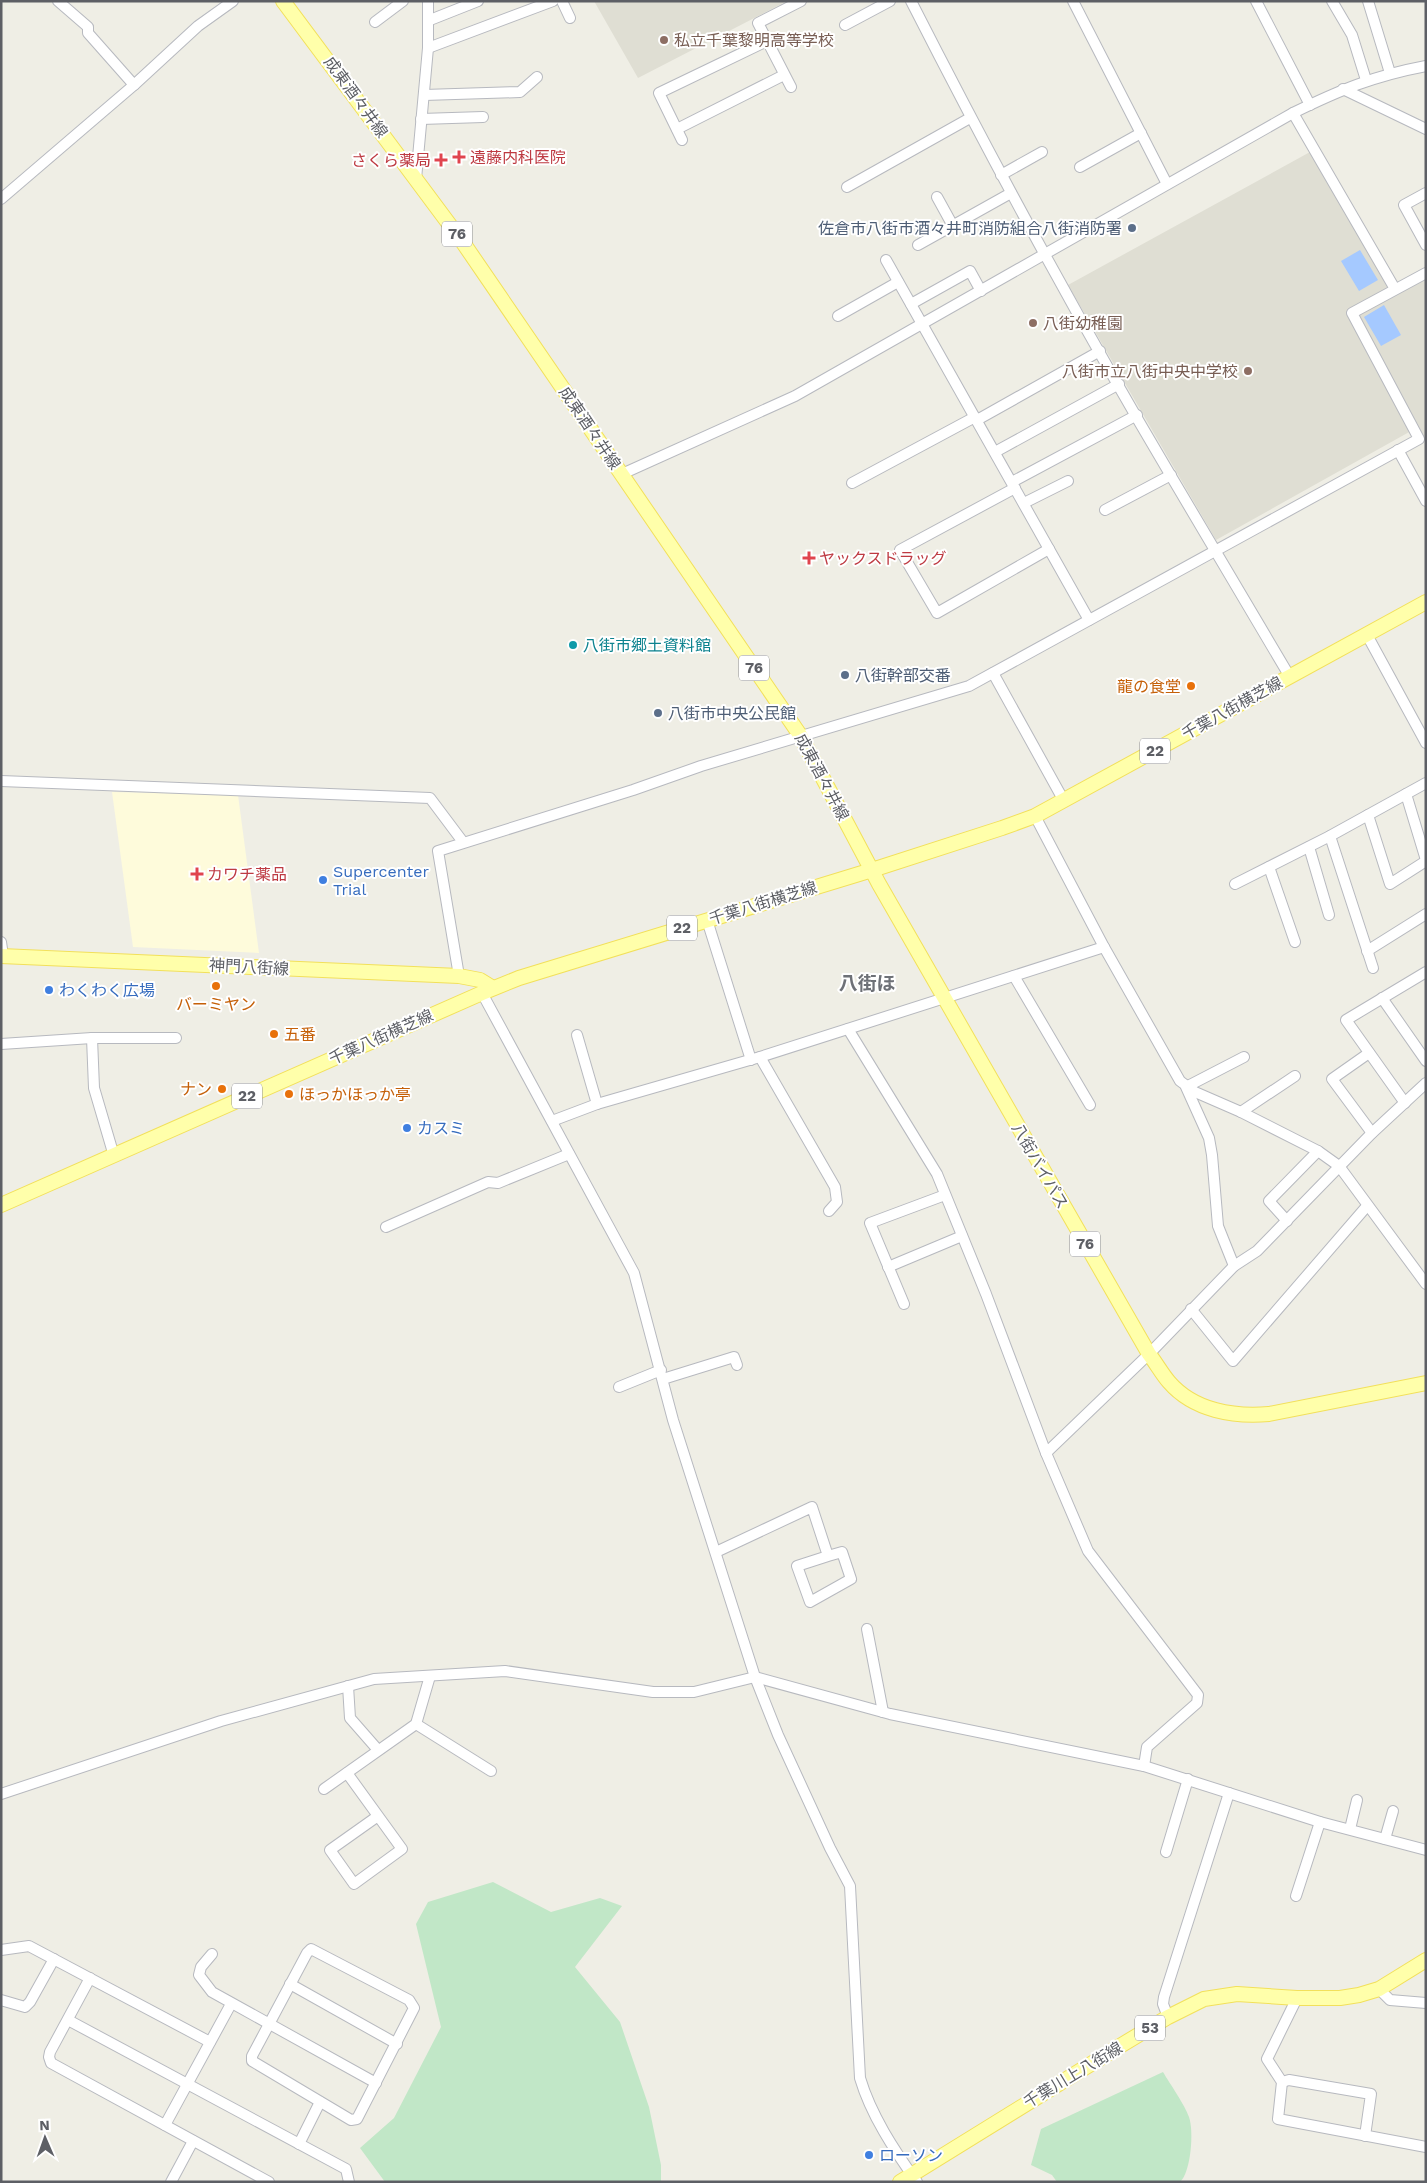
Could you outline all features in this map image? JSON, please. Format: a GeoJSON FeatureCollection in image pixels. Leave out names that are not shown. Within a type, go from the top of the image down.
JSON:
{"type":"FeatureCollection","features":[{"type":"Feature","properties":{"kind":"main road","name":"成東酒々井線"},"geometry":{"type":"LineString","coordinates":[[284,1],[464,244],[800,735],[872,870]]}},
{"type":"Feature","properties":{"kind":"main road","name":"千葉八街横芝線"},"geometry":{"type":"LineString","coordinates":[[1,1206],[519,978],[872,870],[1035,816],[1426,602]]}},
{"type":"Feature","properties":{"kind":"main road","name":"八街バイパス"},"geometry":{"type":"LineString","coordinates":[[872,870],[943,998],[1149,1354],[1170,1383],[1187,1397],[1223,1413],[1244,1416],[1269,1414],[1426,1383]]}},
{"type":"Feature","properties":{"kind":"main road","name":"神門八街線"},"geometry":{"type":"LineString","coordinates":[[2,956],[458,976],[480,980],[488,991]]}},
{"type":"Feature","properties":{"kind":"main road","name":"千葉川上八街線"},"geometry":{"type":"LineString","coordinates":[[909,2179],[1168,2017],[1204,1999],[1237,1994],[1297,1998],[1340,1998],[1379,1989],[1426,1960]]}},
{"type":"Feature","properties":{"kind":"street"},"geometry":{"type":"LineString","coordinates":[[58,1],[88,27],[88,33],[134,85]]}},
{"type":"Feature","properties":{"kind":"street"},"geometry":{"type":"LineString","coordinates":[[1,199],[134,85],[198,26],[233,1]]}},
{"type":"Feature","properties":{"kind":"street"},"geometry":{"type":"LineString","coordinates":[[375,22],[403,1]]}},
{"type":"Feature","properties":{"kind":"street"},"geometry":{"type":"LineString","coordinates":[[416,179],[430,20],[428,1]]}},
{"type":"Feature","properties":{"kind":"street"},"geometry":{"type":"LineString","coordinates":[[430,20],[478,1]]}},
{"type":"Feature","properties":{"kind":"street"},"geometry":{"type":"LineString","coordinates":[[428,48],[553,1]]}},
{"type":"Feature","properties":{"kind":"street"},"geometry":{"type":"LineString","coordinates":[[562,1],[570,18]]}},
{"type":"Feature","properties":{"kind":"street"},"geometry":{"type":"LineString","coordinates":[[790,87],[758,23],[801,1]]}},
{"type":"Feature","properties":{"kind":"street"},"geometry":{"type":"LineString","coordinates":[[845,24],[890,1]]}},
{"type":"Feature","properties":{"kind":"street"},"geometry":{"type":"LineString","coordinates":[[911,1],[970,118],[1045,254],[1171,475],[1290,677]]}},
{"type":"Feature","properties":{"kind":"street"},"geometry":{"type":"LineString","coordinates":[[1074,1],[1167,184]]}},
{"type":"Feature","properties":{"kind":"street"},"geometry":{"type":"LineString","coordinates":[[1256,1],[1310,105]]}},
{"type":"Feature","properties":{"kind":"street"},"geometry":{"type":"LineString","coordinates":[[1332,1],[1352,35],[1366,80]]}},
{"type":"Feature","properties":{"kind":"street"},"geometry":{"type":"LineString","coordinates":[[1368,1],[1390,73]]}},
{"type":"Feature","properties":{"kind":"street"},"geometry":{"type":"LineString","coordinates":[[682,140],[659,93],[767,41]]}},
{"type":"Feature","properties":{"kind":"street"},"geometry":{"type":"LineString","coordinates":[[622,474],[795,396],[1293,113],[1366,80],[1426,66]]}},
{"type":"Feature","properties":{"kind":"street"},"geometry":{"type":"LineString","coordinates":[[677,129],[784,75]]}},
{"type":"Feature","properties":{"kind":"street"},"geometry":{"type":"LineString","coordinates":[[424,95],[520,92],[537,77]]}},
{"type":"Feature","properties":{"kind":"street"},"geometry":{"type":"LineString","coordinates":[[1343,89],[1426,129]]}},
{"type":"Feature","properties":{"kind":"street"},"geometry":{"type":"LineString","coordinates":[[1293,113],[1395,289]]}},
{"type":"Feature","properties":{"kind":"street"},"geometry":{"type":"LineString","coordinates":[[422,119],[483,117]]}},
{"type":"Feature","properties":{"kind":"street"},"geometry":{"type":"LineString","coordinates":[[847,187],[970,118]]}},
{"type":"Feature","properties":{"kind":"street"},"geometry":{"type":"LineString","coordinates":[[1080,167],[1141,133]]}},
{"type":"Feature","properties":{"kind":"street"},"geometry":{"type":"LineString","coordinates":[[1001,175],[1042,152]]}},
{"type":"Feature","properties":{"kind":"street"},"geometry":{"type":"LineString","coordinates":[[918,245],[1011,193]]}},
{"type":"Feature","properties":{"kind":"street"},"geometry":{"type":"LineString","coordinates":[[1426,193],[1404,205],[1426,245]]}},
{"type":"Feature","properties":{"kind":"street"},"geometry":{"type":"LineString","coordinates":[[936,197],[953,226]]}},
{"type":"Feature","properties":{"kind":"street"},"geometry":{"type":"LineString","coordinates":[[886,260],[1089,620]]}},
{"type":"Feature","properties":{"kind":"street"},"geometry":{"type":"LineString","coordinates":[[911,304],[970,271],[981,291]]}},
{"type":"Feature","properties":{"kind":"street"},"geometry":{"type":"LineString","coordinates":[[458,976],[438,850],[633,790],[701,766],[800,735],[969,686],[1419,439],[1352,312],[1426,272]]}},
{"type":"Feature","properties":{"kind":"street"},"geometry":{"type":"LineString","coordinates":[[838,316],[898,282]]}},
{"type":"Feature","properties":{"kind":"street"},"geometry":{"type":"LineString","coordinates":[[852,483],[1100,351]]}},
{"type":"Feature","properties":{"kind":"street"},"geometry":{"type":"LineString","coordinates":[[995,452],[1119,384]]}},
{"type":"Feature","properties":{"kind":"street"},"geometry":{"type":"LineString","coordinates":[[1049,549],[937,613],[900,550],[1137,415]]}},
{"type":"Feature","properties":{"kind":"street"},"geometry":{"type":"LineString","coordinates":[[1398,450],[1426,501]]}},
{"type":"Feature","properties":{"kind":"street"},"geometry":{"type":"LineString","coordinates":[[1104,510],[1171,475]]}},
{"type":"Feature","properties":{"kind":"street"},"geometry":{"type":"LineString","coordinates":[[1024,503],[1068,481]]}},
{"type":"Feature","properties":{"kind":"street"},"geometry":{"type":"LineString","coordinates":[[1367,635],[1426,742]]}},
{"type":"Feature","properties":{"kind":"street"},"geometry":{"type":"LineString","coordinates":[[993,673],[1064,801]]}},
{"type":"Feature","properties":{"kind":"street"},"geometry":{"type":"LineString","coordinates":[[1,782],[430,798],[464,842]]}},
{"type":"Feature","properties":{"kind":"street"},"geometry":{"type":"LineString","coordinates":[[1235,884],[1330,836],[1426,783]]}},
{"type":"Feature","properties":{"kind":"street"},"geometry":{"type":"LineString","coordinates":[[1368,815],[1390,884],[1426,861],[1406,794]]}},
{"type":"Feature","properties":{"kind":"street"},"geometry":{"type":"LineString","coordinates":[[1035,816],[1104,947],[1180,1081],[1186,1087],[1318,1151],[1339,1166],[1426,1284]]}},
{"type":"Feature","properties":{"kind":"street"},"geometry":{"type":"LineString","coordinates":[[1330,836],[1373,968]]}},
{"type":"Feature","properties":{"kind":"street"},"geometry":{"type":"LineString","coordinates":[[1309,847],[1329,915]]}},
{"type":"Feature","properties":{"kind":"street"},"geometry":{"type":"LineString","coordinates":[[1269,867],[1296,942]]}},
{"type":"Feature","properties":{"kind":"street"},"geometry":{"type":"LineString","coordinates":[[1367,951],[1426,914]]}},
{"type":"Feature","properties":{"kind":"street"},"geometry":{"type":"LineString","coordinates":[[707,920],[756,1058],[835,1186],[837,1202],[829,1211]]}},
{"type":"Feature","properties":{"kind":"street"},"geometry":{"type":"LineString","coordinates":[[1,942],[2,956]]}},
{"type":"Feature","properties":{"kind":"street"},"geometry":{"type":"LineString","coordinates":[[552,1122],[597,1104],[756,1058],[1104,947]]}},
{"type":"Feature","properties":{"kind":"street"},"geometry":{"type":"LineString","coordinates":[[1405,1103],[1346,1020],[1426,972]]}},
{"type":"Feature","properties":{"kind":"street"},"geometry":{"type":"LineString","coordinates":[[1014,976],[1090,1105]]}},
{"type":"Feature","properties":{"kind":"street"},"geometry":{"type":"LineString","coordinates":[[488,991],[552,1122],[634,1273],[673,1420],[755,1677],[782,1744],[830,1848],[850,1886],[860,2078],[866,2096],[909,2179]]}},
{"type":"Feature","properties":{"kind":"street"},"geometry":{"type":"LineString","coordinates":[[1382,998],[1426,1061]]}},
{"type":"Feature","properties":{"kind":"street"},"geometry":{"type":"LineString","coordinates":[[848,1029],[937,1174],[1046,1453],[1088,1551],[1198,1695],[1198,1703],[1146,1746],[1144,1766]]}},
{"type":"Feature","properties":{"kind":"street"},"geometry":{"type":"LineString","coordinates":[[577,1035],[597,1104]]}},
{"type":"Feature","properties":{"kind":"street"},"geometry":{"type":"LineString","coordinates":[[92,1038],[94,1088],[114,1156]]}},
{"type":"Feature","properties":{"kind":"street"},"geometry":{"type":"LineString","coordinates":[[1,1044],[92,1038],[176,1038]]}},
{"type":"Feature","properties":{"kind":"street"},"geometry":{"type":"LineString","coordinates":[[1369,1053],[1332,1079],[1372,1133]]}},
{"type":"Feature","properties":{"kind":"street"},"geometry":{"type":"LineString","coordinates":[[1186,1087],[1244,1057]]}},
{"type":"Feature","properties":{"kind":"street"},"geometry":{"type":"LineString","coordinates":[[1241,1112],[1296,1076]]}},
{"type":"Feature","properties":{"kind":"street"},"geometry":{"type":"LineString","coordinates":[[1046,1453],[1149,1354],[1234,1266],[1257,1251],[1372,1133],[1426,1083]]}},
{"type":"Feature","properties":{"kind":"street"},"geometry":{"type":"LineString","coordinates":[[1186,1087],[1209,1138],[1218,1226],[1234,1266]]}},
{"type":"Feature","properties":{"kind":"street"},"geometry":{"type":"LineString","coordinates":[[1287,1222],[1269,1201],[1318,1151]]}},
{"type":"Feature","properties":{"kind":"street"},"geometry":{"type":"LineString","coordinates":[[386,1227],[488,1182],[498,1183],[569,1154]]}},
{"type":"Feature","properties":{"kind":"street"},"geometry":{"type":"LineString","coordinates":[[904,1304],[870,1223],[945,1196]]}},
{"type":"Feature","properties":{"kind":"street"},"geometry":{"type":"LineString","coordinates":[[1191,1309],[1233,1362],[1367,1206]]}},
{"type":"Feature","properties":{"kind":"street"},"geometry":{"type":"LineString","coordinates":[[888,1267],[962,1236]]}},
{"type":"Feature","properties":{"kind":"street"},"geometry":{"type":"LineString","coordinates":[[619,1387],[734,1357],[737,1365]]}},
{"type":"Feature","properties":{"kind":"street"},"geometry":{"type":"LineString","coordinates":[[716,1552],[812,1508],[828,1556]]}},
{"type":"Feature","properties":{"kind":"street"},"geometry":{"type":"LineString","coordinates":[[842,1552],[851,1579],[810,1602],[797,1566],[828,1556],[842,1552]]}},
{"type":"Feature","properties":{"kind":"street"},"geometry":{"type":"LineString","coordinates":[[867,1629],[883,1712]]}},
{"type":"Feature","properties":{"kind":"street"},"geometry":{"type":"LineString","coordinates":[[1,1794],[221,1722],[374,1680],[506,1671],[653,1692],[694,1692],[755,1677],[883,1712],[1144,1766],[1188,1778],[1320,1822],[1426,1850]]}},
{"type":"Feature","properties":{"kind":"street"},"geometry":{"type":"LineString","coordinates":[[324,1789],[416,1724],[430,1676]]}},
{"type":"Feature","properties":{"kind":"street"},"geometry":{"type":"LineString","coordinates":[[348,1686],[350,1718],[378,1750]]}},
{"type":"Feature","properties":{"kind":"street"},"geometry":{"type":"LineString","coordinates":[[416,1724],[491,1771]]}},
{"type":"Feature","properties":{"kind":"street"},"geometry":{"type":"LineString","coordinates":[[347,1773],[402,1849],[354,1884],[330,1850],[378,1816]]}},
{"type":"Feature","properties":{"kind":"street"},"geometry":{"type":"LineString","coordinates":[[1166,1852],[1188,1778]]}},
{"type":"Feature","properties":{"kind":"street"},"geometry":{"type":"LineString","coordinates":[[1168,2017],[1163,2004],[1164,1997],[1229,1793]]}},
{"type":"Feature","properties":{"kind":"street"},"geometry":{"type":"LineString","coordinates":[[1350,1829],[1357,1800]]}},
{"type":"Feature","properties":{"kind":"street"},"geometry":{"type":"LineString","coordinates":[[1385,1838],[1393,1811]]}},
{"type":"Feature","properties":{"kind":"street"},"geometry":{"type":"LineString","coordinates":[[1296,1896],[1320,1822]]}},
{"type":"Feature","properties":{"kind":"street"},"geometry":{"type":"LineString","coordinates":[[1,1950],[30,1946],[210,2042]]}},
{"type":"Feature","properties":{"kind":"street"},"geometry":{"type":"LineString","coordinates":[[311,1949],[409,2000],[413,2004],[413,2012],[357,2119],[351,2120],[252,2061],[252,2056],[268,2024],[311,1949]]}},
{"type":"Feature","properties":{"kind":"street"},"geometry":{"type":"LineString","coordinates":[[212,1954],[201,1967],[199,1975],[212,1992],[376,2083]]}},
{"type":"Feature","properties":{"kind":"street"},"geometry":{"type":"LineString","coordinates":[[1,2000],[25,2007],[30,2002],[54,1959]]}},
{"type":"Feature","properties":{"kind":"street"},"geometry":{"type":"LineString","coordinates":[[90,1978],[50,2052],[51,2063],[269,2182]]}},
{"type":"Feature","properties":{"kind":"street"},"geometry":{"type":"LineString","coordinates":[[290,1984],[397,2044]]}},
{"type":"Feature","properties":{"kind":"street"},"geometry":{"type":"LineString","coordinates":[[1379,1989],[1390,2000],[1426,2003]]}},
{"type":"Feature","properties":{"kind":"street"},"geometry":{"type":"LineString","coordinates":[[1297,1998],[1267,2059],[1282,2082],[1278,2119],[1426,2147]]}},
{"type":"Feature","properties":{"kind":"street"},"geometry":{"type":"LineString","coordinates":[[165,2125],[231,2004]]}},
{"type":"Feature","properties":{"kind":"street"},"geometry":{"type":"LineString","coordinates":[[68,2020],[346,2170],[349,2182]]}},
{"type":"Feature","properties":{"kind":"street"},"geometry":{"type":"LineString","coordinates":[[1282,2082],[1289,2080],[1371,2094],[1365,2136]]}},
{"type":"Feature","properties":{"kind":"street"},"geometry":{"type":"LineString","coordinates":[[299,2144],[320,2102]]}},
{"type":"Feature","properties":{"kind":"street"},"geometry":{"type":"LineString","coordinates":[[170,2182],[193,2140]]}},
{"type":"Feature","properties":{"kind":"shaded area","name":"私立千葉黎明高等学校"},"geometry":{"type":"Polygon","coordinates":[[[594,1],[787,1],[638,78],[594,1]]]}},
{"type":"Feature","properties":{"kind":"shaded area","name":"八街市立八街中央中学校"},"geometry":{"type":"Polygon","coordinates":[[[1310,152],[1390,289],[1347,311],[1411,431],[1216,540],[1068,285],[1310,152]]]}},
{"type":"Feature","properties":{"kind":"shaded area"},"geometry":{"type":"Polygon","coordinates":[[[1426,277],[1426,444],[1356,316],[1426,277]]]}},
{"type":"Feature","properties":{"kind":"shaded area"},"geometry":{"type":"Polygon","coordinates":[[[112,792],[238,795],[259,953],[133,947],[112,792]]]}},
{"type":"Feature","properties":{"kind":"green space"},"geometry":{"type":"Polygon","coordinates":[[[493,1882],[551,1912],[600,1898],[622,1906],[575,1967],[620,2022],[649,2107],[661,2165],[661,2182],[385,2182],[360,2148],[394,2118],[441,2027],[416,1924],[428,1902],[493,1882]]]}},
{"type":"Feature","properties":{"kind":"green space"},"geometry":{"type":"Polygon","coordinates":[[[1163,2072],[1184,2107],[1190,2123],[1189,2161],[1184,2177],[1180,2182],[1057,2182],[1052,2175],[1031,2165],[1041,2129],[1163,2072]]]}},
{"type":"Feature","properties":{"kind":"water"},"geometry":{"type":"Polygon","coordinates":[[[1360,250],[1378,280],[1359,291],[1341,261],[1360,250]]]}},
{"type":"Feature","properties":{"kind":"water"},"geometry":{"type":"Polygon","coordinates":[[[1384,305],[1401,335],[1381,346],[1364,317],[1384,305]]]}},
{"type":"Feature","properties":{"kind":"place","name":"私立千葉黎明高等学校"},"geometry":{"type":"Point","coordinates":[664,40]}},
{"type":"Feature","properties":{"kind":"place","name":"遠藤内科医院"},"geometry":{"type":"Point","coordinates":[459,157]}},
{"type":"Feature","properties":{"kind":"place","name":"さくら薬局"},"geometry":{"type":"Point","coordinates":[441,160]}},
{"type":"Feature","properties":{"kind":"place","name":"佐倉市八街市酒々井町消防組合八街消防署"},"geometry":{"type":"Point","coordinates":[1132,228]}},
{"type":"Feature","properties":{"kind":"place","name":"八街幼稚園"},"geometry":{"type":"Point","coordinates":[1033,323]}},
{"type":"Feature","properties":{"kind":"place","name":"八街市立八街中央中学校"},"geometry":{"type":"Point","coordinates":[1248,371]}},
{"type":"Feature","properties":{"kind":"place","name":"ヤックスドラッグ"},"geometry":{"type":"Point","coordinates":[809,558]}},
{"type":"Feature","properties":{"kind":"place","name":"八街市郷土資料館"},"geometry":{"type":"Point","coordinates":[573,645]}},
{"type":"Feature","properties":{"kind":"place","name":"八街幹部交番"},"geometry":{"type":"Point","coordinates":[845,675]}},
{"type":"Feature","properties":{"kind":"place","name":"龍の食堂"},"geometry":{"type":"Point","coordinates":[1191,686]}},
{"type":"Feature","properties":{"kind":"place","name":"八街市中央公民館"},"geometry":{"type":"Point","coordinates":[658,713]}},
{"type":"Feature","properties":{"kind":"place","name":"カワチ薬品"},"geometry":{"type":"Point","coordinates":[197,874]}},
{"type":"Feature","properties":{"kind":"place","name":"Supercenter Trial"},"geometry":{"type":"Point","coordinates":[323,880]}},
{"type":"Feature","properties":{"kind":"place","name":"バーミヤン"},"geometry":{"type":"Point","coordinates":[216,986]}},
{"type":"Feature","properties":{"kind":"place","name":"わくわく広場"},"geometry":{"type":"Point","coordinates":[49,990]}},
{"type":"Feature","properties":{"kind":"place","name":"五番"},"geometry":{"type":"Point","coordinates":[274,1034]}},
{"type":"Feature","properties":{"kind":"place","name":"ナン"},"geometry":{"type":"Point","coordinates":[222,1089]}},
{"type":"Feature","properties":{"kind":"place","name":"ほっかほっか亭"},"geometry":{"type":"Point","coordinates":[289,1094]}},
{"type":"Feature","properties":{"kind":"place","name":"カスミ"},"geometry":{"type":"Point","coordinates":[407,1128]}},
{"type":"Feature","properties":{"kind":"place","name":"ローソン"},"geometry":{"type":"Point","coordinates":[869,2155]}},
{"type":"Feature","properties":{"kind":"district","name":"八街ほ"},"geometry":{"type":"Point","coordinates":[867,983]}}]}
